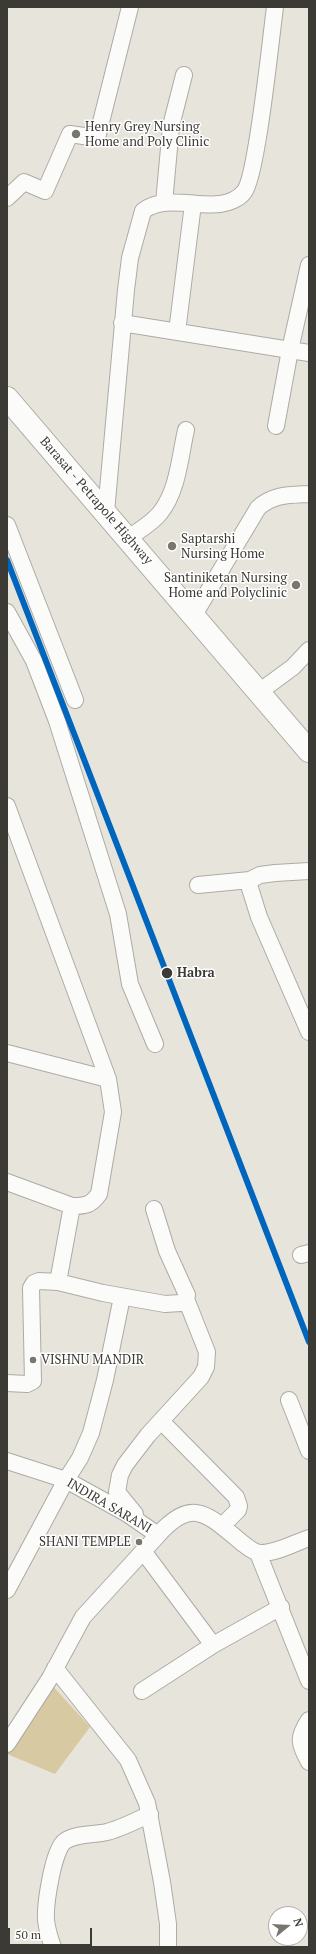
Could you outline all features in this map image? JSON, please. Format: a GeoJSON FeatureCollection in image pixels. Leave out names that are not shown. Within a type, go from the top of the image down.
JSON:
{"type":"FeatureCollection","features":[{"type":"Feature","properties":{"kind":"highway","name":"Barasat - Petrapole Highway"},"geometry":{"type":"LineString","coordinates":[[7,398],[309,751]]}},
{"type":"Feature","properties":{"kind":"street"},"geometry":{"type":"LineString","coordinates":[[7,198],[24,182],[45,191],[70,134],[97,138],[130,7]]}},
{"type":"Feature","properties":{"kind":"street"},"geometry":{"type":"LineString","coordinates":[[106,512],[122,323],[130,258],[143,211],[149,206],[164,203],[220,204],[235,199],[245,192],[255,156],[275,7]]}},
{"type":"Feature","properties":{"kind":"street"},"geometry":{"type":"LineString","coordinates":[[164,203],[171,126],[184,75]]}},
{"type":"Feature","properties":{"kind":"street"},"geometry":{"type":"LineString","coordinates":[[178,332],[193,204]]}},
{"type":"Feature","properties":{"kind":"street"},"geometry":{"type":"LineString","coordinates":[[276,426],[290,350],[309,267]]}},
{"type":"Feature","properties":{"kind":"street"},"geometry":{"type":"LineString","coordinates":[[122,323],[309,353]]}},
{"type":"Feature","properties":{"kind":"street"},"geometry":{"type":"LineString","coordinates":[[128,538],[161,512],[169,497],[175,478],[186,430]]}},
{"type":"Feature","properties":{"kind":"street"},"geometry":{"type":"LineString","coordinates":[[194,615],[258,508],[273,497],[282,495],[309,494]]}},
{"type":"Feature","properties":{"kind":"street"},"geometry":{"type":"LineString","coordinates":[[7,525],[75,700]]}},
{"type":"Feature","properties":{"kind":"street"},"geometry":{"type":"LineString","coordinates":[[7,612],[34,661],[57,721],[118,914],[130,984],[155,1044]]}},
{"type":"Feature","properties":{"kind":"street"},"geometry":{"type":"LineString","coordinates":[[259,692],[293,667],[309,650]]}},
{"type":"Feature","properties":{"kind":"street"},"geometry":{"type":"LineString","coordinates":[[7,806],[108,1078],[113,1112],[99,1194],[93,1202],[87,1206],[72,1206],[7,1182]]}},
{"type":"Feature","properties":{"kind":"street"},"geometry":{"type":"LineString","coordinates":[[198,886],[250,880],[260,875],[309,871]]}},
{"type":"Feature","properties":{"kind":"street"},"geometry":{"type":"LineString","coordinates":[[250,880],[252,900],[309,1032]]}},
{"type":"Feature","properties":{"kind":"street"},"geometry":{"type":"LineString","coordinates":[[7,1053],[108,1078]]}},
{"type":"Feature","properties":{"kind":"street"},"geometry":{"type":"LineString","coordinates":[[58,1282],[72,1206]]}},
{"type":"Feature","properties":{"kind":"street"},"geometry":{"type":"LineString","coordinates":[[7,1744],[50,1678],[83,1617],[143,1552],[153,1532],[117,1492],[120,1475],[125,1465],[161,1421],[201,1377],[206,1367],[205,1348],[186,1299],[187,1295],[167,1251],[154,1209]]}},
{"type":"Feature","properties":{"kind":"street"},"geometry":{"type":"LineString","coordinates":[[7,1383],[27,1384],[33,1381],[31,1288],[34,1283],[39,1281],[58,1282],[122,1297],[172,1305],[181,1303],[186,1299]]}},
{"type":"Feature","properties":{"kind":"street"},"geometry":{"type":"LineString","coordinates":[[7,1590],[66,1480],[80,1458],[91,1433],[105,1380],[122,1297]]}},
{"type":"Feature","properties":{"kind":"street"},"geometry":{"type":"LineString","coordinates":[[289,1400],[309,1451]]}},
{"type":"Feature","properties":{"kind":"street"},"geometry":{"type":"LineString","coordinates":[[161,1421],[236,1497],[239,1506],[238,1510],[222,1526]]}},
{"type":"Feature","properties":{"kind":"street","name":"INDIRA SARANI"},"geometry":{"type":"LineString","coordinates":[[7,1461],[66,1480],[126,1513],[153,1532],[179,1516],[198,1512],[208,1516],[247,1547],[258,1553]]}},
{"type":"Feature","properties":{"kind":"street"},"geometry":{"type":"LineString","coordinates":[[309,1538],[272,1551],[258,1553],[309,1681]]}},
{"type":"Feature","properties":{"kind":"street"},"geometry":{"type":"LineString","coordinates":[[143,1552],[213,1645]]}},
{"type":"Feature","properties":{"kind":"street"},"geometry":{"type":"LineString","coordinates":[[142,1691],[213,1645],[280,1607]]}},
{"type":"Feature","properties":{"kind":"street"},"geometry":{"type":"LineString","coordinates":[[55,1668],[128,1760],[147,1803],[168,1924],[168,1947]]}},
{"type":"Feature","properties":{"kind":"street"},"geometry":{"type":"LineString","coordinates":[[309,1720],[300,1735],[304,1741],[309,1762]]}},
{"type":"Feature","properties":{"kind":"street"},"geometry":{"type":"LineString","coordinates":[[53,1947],[46,1923],[46,1913],[56,1856],[60,1846],[64,1841],[70,1838],[108,1832],[150,1814]]}},
{"type":"Feature","properties":{"kind":"shaded area"},"geometry":{"type":"Polygon","coordinates":[[[52,1685],[90,1727],[55,1774],[7,1754],[7,1749],[52,1685]]]}},
{"type":"Feature","properties":{"kind":"transit line"},"geometry":{"type":"LineString","coordinates":[[7,560],[309,1342]]}},
{"type":"Feature","properties":{"kind":"place","name":"Henry Grey Nursing Home and Poly Clinic"},"geometry":{"type":"Point","coordinates":[76,134]}},
{"type":"Feature","properties":{"kind":"place","name":"Saptarshi Nursing Home"},"geometry":{"type":"Point","coordinates":[172,546]}},
{"type":"Feature","properties":{"kind":"place","name":"Santiniketan Nursing Home and Polyclinic"},"geometry":{"type":"Point","coordinates":[296,585]}},
{"type":"Feature","properties":{"kind":"place","name":"Habra"},"geometry":{"type":"Point","coordinates":[167,973]}},
{"type":"Feature","properties":{"kind":"place","name":"VISHNU MANDIR"},"geometry":{"type":"Point","coordinates":[33,1360]}},
{"type":"Feature","properties":{"kind":"place","name":"SHANI TEMPLE"},"geometry":{"type":"Point","coordinates":[139,1542]}}]}
